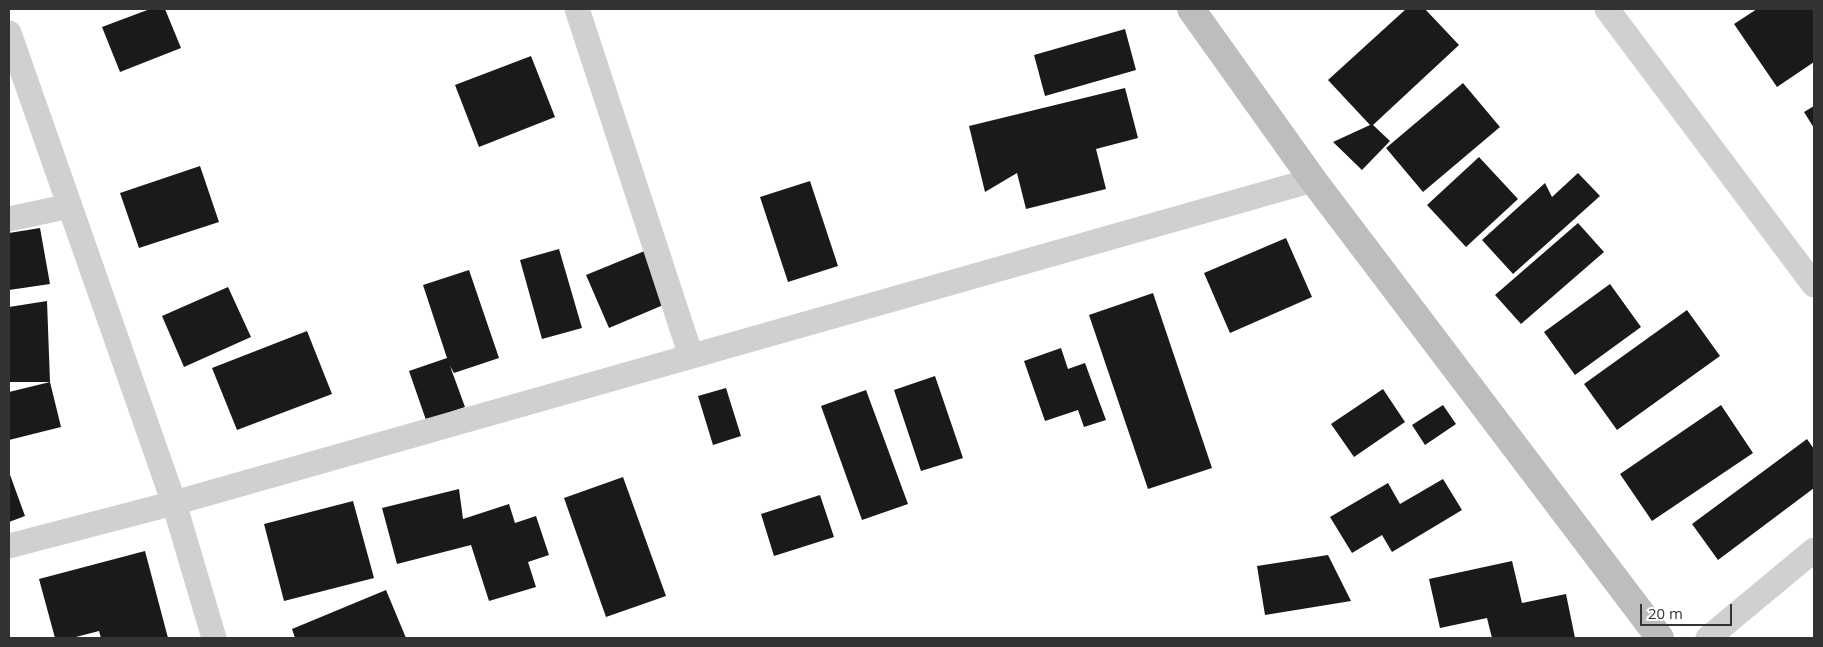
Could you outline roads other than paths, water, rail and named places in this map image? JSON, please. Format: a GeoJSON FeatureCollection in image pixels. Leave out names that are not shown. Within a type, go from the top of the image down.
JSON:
{"type":"FeatureCollection","features":[{"type":"Feature","properties":{"kind":"main road"},"geometry":{"type":"LineString","coordinates":[[1191,9],[1313,180],[1660,638]]}},
{"type":"Feature","properties":{"kind":"street"},"geometry":{"type":"LineString","coordinates":[[577,9],[692,356]]}},
{"type":"Feature","properties":{"kind":"street"},"geometry":{"type":"LineString","coordinates":[[1607,9],[1814,285]]}},
{"type":"Feature","properties":{"kind":"street"},"geometry":{"type":"LineString","coordinates":[[9,33],[174,503],[214,638]]}},
{"type":"Feature","properties":{"kind":"street"},"geometry":{"type":"LineString","coordinates":[[9,546],[174,503],[1313,180]]}},
{"type":"Feature","properties":{"kind":"street"},"geometry":{"type":"LineString","coordinates":[[9,219],[70,206]]}},
{"type":"Feature","properties":{"kind":"street"},"geometry":{"type":"LineString","coordinates":[[1708,638],[1814,550]]}}]}
